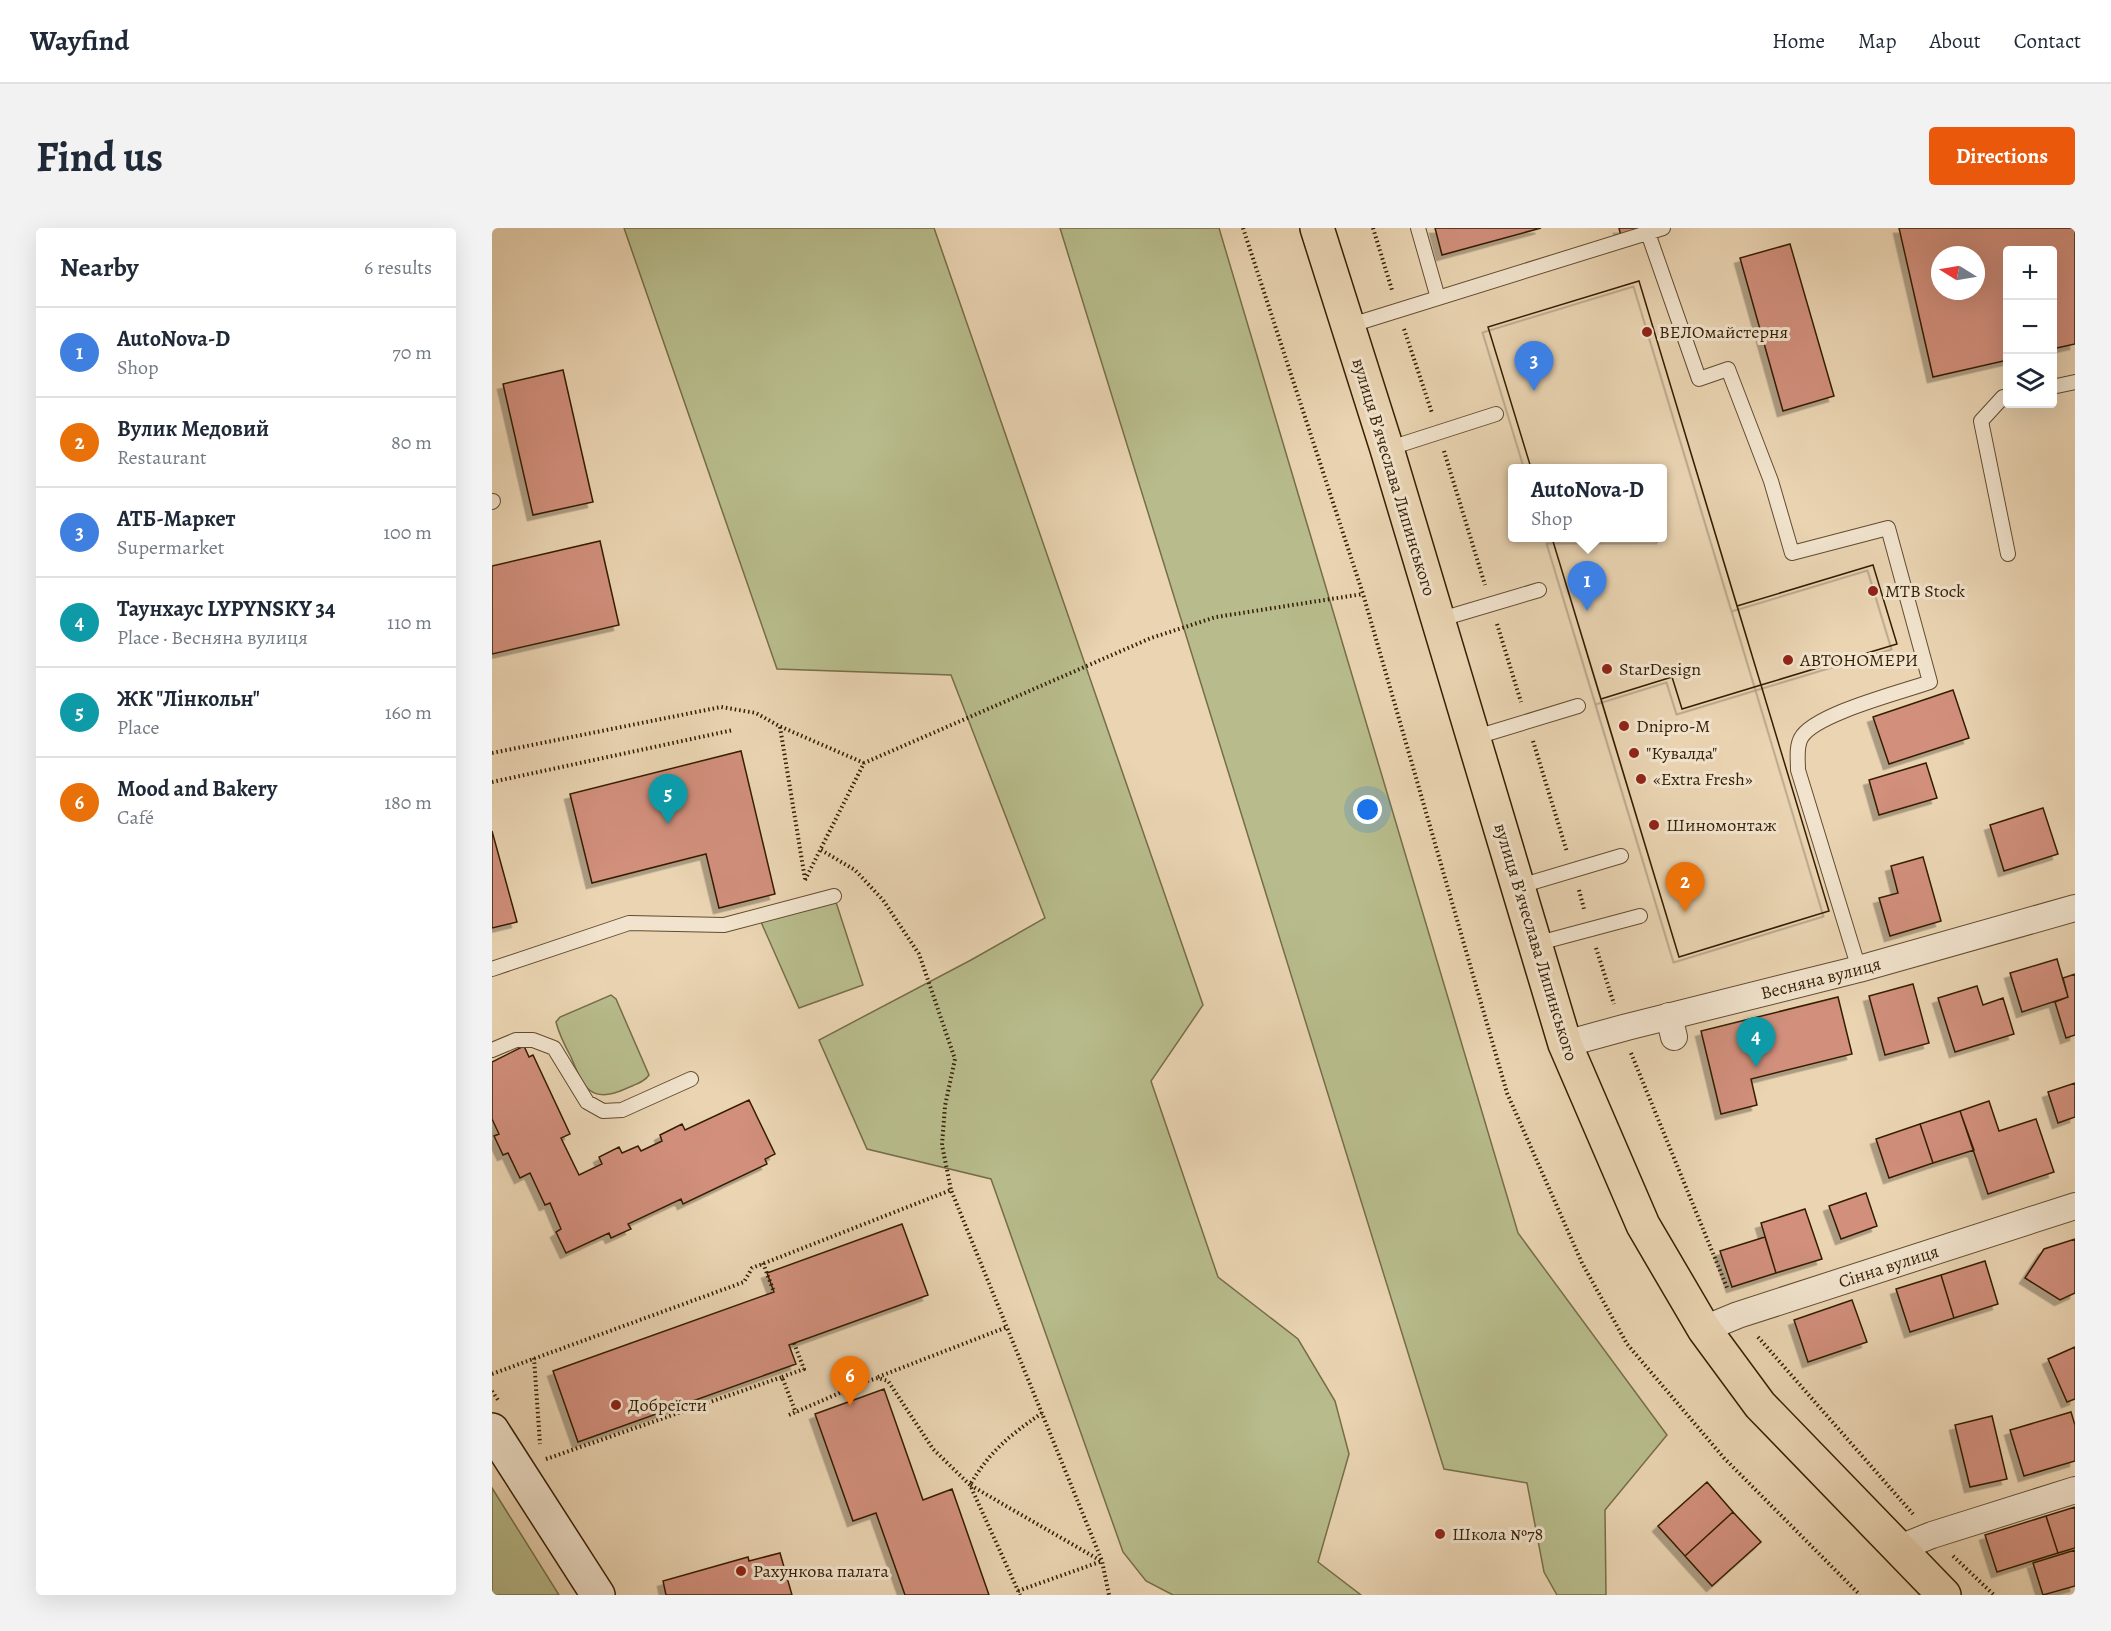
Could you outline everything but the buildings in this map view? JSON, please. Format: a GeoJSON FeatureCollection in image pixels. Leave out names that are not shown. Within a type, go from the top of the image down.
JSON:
{"type":"FeatureCollection","features":[{"type":"Feature","properties":{"kind":"main road","name":"вулиця Вʼячеслава Липинського"},"geometry":{"type":"LineString","coordinates":[[1317,228],[1387,450],[1565,1044],[1643,1225],[1704,1329],[1760,1405],[1944,1595]]}},
{"type":"Feature","properties":{"kind":"street","name":"Весняна вулиця"},"geometry":{"type":"LineString","coordinates":[[1565,1044],[1672,1027],[1859,969],[2075,908]]}},
{"type":"Feature","properties":{"kind":"street","name":"Сінна вулиця"},"geometry":{"type":"LineString","coordinates":[[1704,1329],[1738,1315],[2075,1206]]}},
{"type":"Feature","properties":{"kind":"street"},"geometry":{"type":"LineString","coordinates":[[492,1430],[598,1595]]}},
{"type":"Feature","properties":{"kind":"street"},"geometry":{"type":"LineString","coordinates":[[1897,1549],[1932,1535],[2075,1490]]}},
{"type":"Feature","properties":{"kind":"lane"},"geometry":{"type":"LineString","coordinates":[[1418,228],[1438,298]]}},
{"type":"Feature","properties":{"kind":"lane"},"geometry":{"type":"LineString","coordinates":[[1348,327],[1663,228]]}},
{"type":"Feature","properties":{"kind":"lane"},"geometry":{"type":"LineString","coordinates":[[1648,233],[1699,379],[1728,369],[1771,481],[1792,553],[1888,528],[1930,682],[1827,717],[1811,727],[1801,738],[1797,752],[1798,770],[1859,969]]}},
{"type":"Feature","properties":{"kind":"lane"},"geometry":{"type":"LineString","coordinates":[[2057,386],[2075,382]]}},
{"type":"Feature","properties":{"kind":"lane"},"geometry":{"type":"LineString","coordinates":[[2003,398],[1981,421],[2008,554]]}},
{"type":"Feature","properties":{"kind":"lane"},"geometry":{"type":"LineString","coordinates":[[1387,450],[1496,414]]}},
{"type":"Feature","properties":{"kind":"lane"},"geometry":{"type":"LineString","coordinates":[[1438,620],[1539,590]]}},
{"type":"Feature","properties":{"kind":"lane"},"geometry":{"type":"LineString","coordinates":[[1473,738],[1578,706]]}},
{"type":"Feature","properties":{"kind":"lane"},"geometry":{"type":"LineString","coordinates":[[1517,887],[1621,856]]}},
{"type":"Feature","properties":{"kind":"lane"},"geometry":{"type":"LineString","coordinates":[[492,969],[629,923],[724,925],[834,896]]}},
{"type":"Feature","properties":{"kind":"lane"},"geometry":{"type":"LineString","coordinates":[[1535,944],[1640,916]]}},
{"type":"Feature","properties":{"kind":"lane"},"geometry":{"type":"LineString","coordinates":[[492,1050],[516,1040],[533,1040],[554,1048],[587,1102],[603,1112],[622,1110],[691,1079]]}},
{"type":"Feature","properties":{"kind":"path"},"geometry":{"type":"LineString","coordinates":[[1243,228],[1363,594],[1507,1093],[1582,1263],[1627,1344],[1724,1458],[1860,1595]]}},
{"type":"Feature","properties":{"kind":"path"},"geometry":{"type":"LineString","coordinates":[[1373,228],[1616,1011]]}},
{"type":"Feature","properties":{"kind":"path"},"geometry":{"type":"LineString","coordinates":[[779,726],[805,880],[864,763],[1150,638],[1216,617],[1363,594]]}},
{"type":"Feature","properties":{"kind":"path"},"geometry":{"type":"LineString","coordinates":[[492,753],[721,707],[756,713],[779,726],[864,763]]}},
{"type":"Feature","properties":{"kind":"path"},"geometry":{"type":"LineString","coordinates":[[492,782],[733,730]]}},
{"type":"Feature","properties":{"kind":"path"},"geometry":{"type":"LineString","coordinates":[[820,850],[855,870],[883,900],[919,954],[955,1059],[945,1106],[942,1145],[951,1190],[1102,1562],[1109,1595]]}},
{"type":"Feature","properties":{"kind":"path"},"geometry":{"type":"LineString","coordinates":[[492,1374],[744,1282],[752,1268],[763,1263],[951,1190]]}},
{"type":"Feature","properties":{"kind":"path"},"geometry":{"type":"LineString","coordinates":[[763,1263],[774,1292]]}},
{"type":"Feature","properties":{"kind":"path"},"geometry":{"type":"LineString","coordinates":[[789,1415],[1007,1327]]}},
{"type":"Feature","properties":{"kind":"path"},"geometry":{"type":"LineString","coordinates":[[549,1458],[804,1369],[794,1343]]}},
{"type":"Feature","properties":{"kind":"path"},"geometry":{"type":"LineString","coordinates":[[534,1358],[540,1450]]}},
{"type":"Feature","properties":{"kind":"path"},"geometry":{"type":"LineString","coordinates":[[782,1377],[796,1413]]}},
{"type":"Feature","properties":{"kind":"path"},"geometry":{"type":"LineString","coordinates":[[878,1378],[888,1381],[933,1449],[970,1485],[1102,1562]]}},
{"type":"Feature","properties":{"kind":"path"},"geometry":{"type":"LineString","coordinates":[[970,1485],[995,1449],[1042,1413]]}},
{"type":"Feature","properties":{"kind":"path"},"geometry":{"type":"LineString","coordinates":[[970,1485],[1019,1593],[1102,1562]]}},
{"type":"Feature","properties":{"kind":"green space"},"geometry":{"type":"Polygon","coordinates":[[[624,228],[934,228],[1203,1005],[1151,1081],[1218,1277],[1298,1339],[1335,1401],[1349,1454],[1318,1562],[1361,1595],[1173,1595],[1146,1581],[1123,1552],[991,1179],[867,1149],[819,1040],[971,960],[1045,918],[951,675],[777,669],[624,228]]]}},
{"type":"Feature","properties":{"kind":"green space"},"geometry":{"type":"Polygon","coordinates":[[[1060,228],[1219,228],[1518,1233],[1667,1435],[1605,1510],[1606,1595],[1557,1595],[1544,1572],[1527,1483],[1444,1469],[1060,228]]]}},
{"type":"Feature","properties":{"kind":"green space"},"geometry":{"type":"Polygon","coordinates":[[[834,896],[863,985],[799,1008],[761,922],[834,896]]]}},
{"type":"Feature","properties":{"kind":"green space"},"geometry":{"type":"Polygon","coordinates":[[[611,995],[616,999],[649,1075],[638,1083],[603,1095],[589,1090],[584,1084],[562,1040],[556,1022],[560,1017],[611,995]]]}},
{"type":"Feature","properties":{"kind":"green space"},"geometry":{"type":"Polygon","coordinates":[[[492,1488],[559,1595],[492,1595],[492,1488]]]}},
{"type":"Feature","properties":{"kind":"place","name":"ВЕЛОмайстерня"},"geometry":{"type":"Point","coordinates":[1647,332]}},
{"type":"Feature","properties":{"kind":"place","name":"АТБ-Маркет"},"geometry":{"type":"Point","coordinates":[1534,391]}},
{"type":"Feature","properties":{"kind":"place","name":"MTB Stock"},"geometry":{"type":"Point","coordinates":[1873,591]}},
{"type":"Feature","properties":{"kind":"place","name":"AutoNova-D"},"geometry":{"type":"Point","coordinates":[1587,611]}},
{"type":"Feature","properties":{"kind":"place","name":"АВТОНОМЕРИ"},"geometry":{"type":"Point","coordinates":[1788,660]}},
{"type":"Feature","properties":{"kind":"place","name":"StarDesign"},"geometry":{"type":"Point","coordinates":[1607,669]}},
{"type":"Feature","properties":{"kind":"place","name":"Dnipro-M"},"geometry":{"type":"Point","coordinates":[1624,726]}},
{"type":"Feature","properties":{"kind":"place","name":"\"Кувалда\""},"geometry":{"type":"Point","coordinates":[1634,753]}},
{"type":"Feature","properties":{"kind":"place","name":"«Extra Fresh»"},"geometry":{"type":"Point","coordinates":[1641,779]}},
{"type":"Feature","properties":{"kind":"place","name":"ЖК \"Лінкольн\""},"geometry":{"type":"Point","coordinates":[668,824]}},
{"type":"Feature","properties":{"kind":"place","name":"Шиномонтаж"},"geometry":{"type":"Point","coordinates":[1654,825]}},
{"type":"Feature","properties":{"kind":"place","name":"Вулик Медовий"},"geometry":{"type":"Point","coordinates":[1685,912]}},
{"type":"Feature","properties":{"kind":"place","name":"Таунхаус LYPYNSKY 34"},"geometry":{"type":"Point","coordinates":[1756,1067]}},
{"type":"Feature","properties":{"kind":"place","name":"Добреїсти"},"geometry":{"type":"Point","coordinates":[616,1405]}},
{"type":"Feature","properties":{"kind":"place","name":"Mood and Bakery"},"geometry":{"type":"Point","coordinates":[850,1406]}},
{"type":"Feature","properties":{"kind":"place","name":"Школа №78"},"geometry":{"type":"Point","coordinates":[1440,1534]}},
{"type":"Feature","properties":{"kind":"place","name":"Рахункова палата"},"geometry":{"type":"Point","coordinates":[741,1571]}}]}
